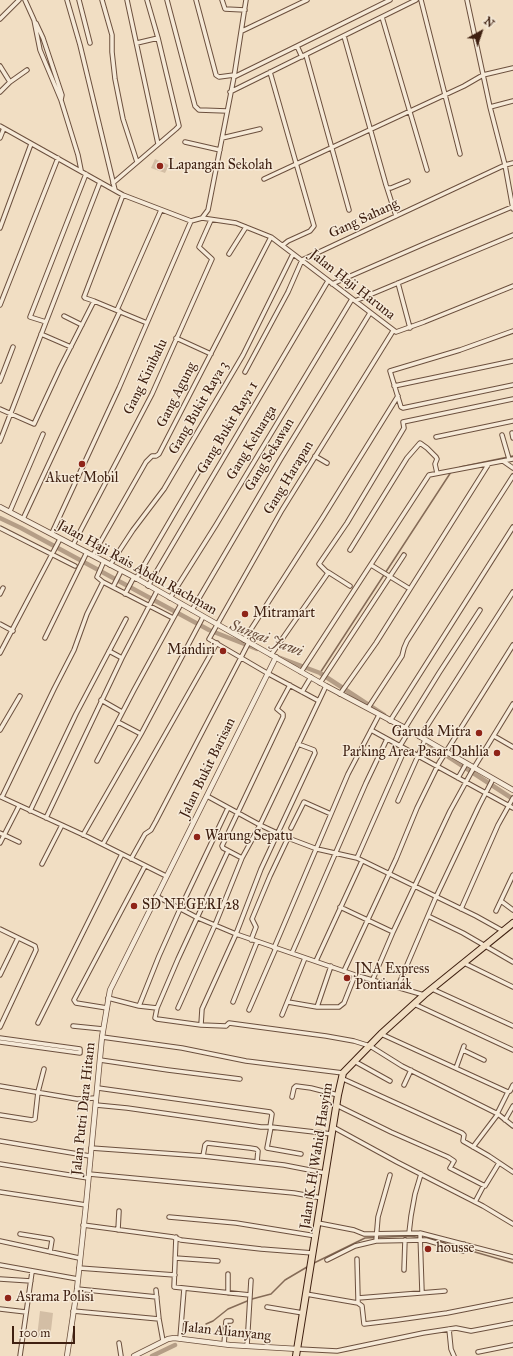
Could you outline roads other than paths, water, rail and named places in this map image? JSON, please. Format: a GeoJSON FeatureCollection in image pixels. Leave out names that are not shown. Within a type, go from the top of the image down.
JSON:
{"type":"FeatureCollection","features":[{"type":"Feature","properties":{"kind":"main road","name":"Jalan K.H. Wahid Hasyim"},"geometry":{"type":"LineString","coordinates":[[297,1353],[336,1105],[342,1076],[354,1061],[381,1034],[424,995],[513,923]]}},
{"type":"Feature","properties":{"kind":"street"},"geometry":{"type":"LineString","coordinates":[[1,18],[19,0]]}},
{"type":"Feature","properties":{"kind":"street"},"geometry":{"type":"LineString","coordinates":[[25,0],[45,44],[62,95],[61,100]]}},
{"type":"Feature","properties":{"kind":"street"},"geometry":{"type":"LineString","coordinates":[[67,0],[86,66],[115,190]]}},
{"type":"Feature","properties":{"kind":"street"},"geometry":{"type":"LineString","coordinates":[[79,0],[90,43]]}},
{"type":"Feature","properties":{"kind":"street"},"geometry":{"type":"LineString","coordinates":[[104,0],[113,39],[112,52],[115,78],[123,119],[136,162]]}},
{"type":"Feature","properties":{"kind":"street"},"geometry":{"type":"LineString","coordinates":[[127,0],[158,144]]}},
{"type":"Feature","properties":{"kind":"street"},"geometry":{"type":"LineString","coordinates":[[113,183],[179,126],[158,38],[147,0]]}},
{"type":"Feature","properties":{"kind":"street"},"geometry":{"type":"LineString","coordinates":[[167,0],[195,106],[200,110],[227,111]]}},
{"type":"Feature","properties":{"kind":"street"},"geometry":{"type":"LineString","coordinates":[[196,0],[216,75],[219,77],[234,76],[390,0]]}},
{"type":"Feature","properties":{"kind":"street"},"geometry":{"type":"LineString","coordinates":[[222,0],[226,9],[245,10]]}},
{"type":"Feature","properties":{"kind":"street"},"geometry":{"type":"LineString","coordinates":[[0,126],[81,170],[123,195],[191,220],[202,218],[208,210],[234,76],[246,0]]}},
{"type":"Feature","properties":{"kind":"street"},"geometry":{"type":"LineString","coordinates":[[242,30],[307,0]]}},
{"type":"Feature","properties":{"kind":"street"},"geometry":{"type":"LineString","coordinates":[[230,92],[416,0]]}},
{"type":"Feature","properties":{"kind":"street"},"geometry":{"type":"LineString","coordinates":[[421,0],[460,154]]}},
{"type":"Feature","properties":{"kind":"street"},"geometry":{"type":"LineString","coordinates":[[330,283],[513,208],[505,165],[490,107],[468,0]]}},
{"type":"Feature","properties":{"kind":"street"},"geometry":{"type":"LineString","coordinates":[[0,12],[1,18]]}},
{"type":"Feature","properties":{"kind":"street"},"geometry":{"type":"LineString","coordinates":[[382,17],[427,170]]}},
{"type":"Feature","properties":{"kind":"street"},"geometry":{"type":"LineString","coordinates":[[34,20],[38,46],[61,100],[78,155],[81,170]]}},
{"type":"Feature","properties":{"kind":"street"},"geometry":{"type":"LineString","coordinates":[[344,36],[396,216]]}},
{"type":"Feature","properties":{"kind":"street"},"geometry":{"type":"LineString","coordinates":[[137,43],[158,38]]}},
{"type":"Feature","properties":{"kind":"street"},"geometry":{"type":"LineString","coordinates":[[38,46],[45,44]]}},
{"type":"Feature","properties":{"kind":"street"},"geometry":{"type":"LineString","coordinates":[[298,46],[304,56],[333,148],[349,210]]}},
{"type":"Feature","properties":{"kind":"street"},"geometry":{"type":"LineString","coordinates":[[0,66],[10,82]]}},
{"type":"Feature","properties":{"kind":"street"},"geometry":{"type":"LineString","coordinates":[[264,179],[371,130],[483,75],[513,68]]}},
{"type":"Feature","properties":{"kind":"street"},"geometry":{"type":"LineString","coordinates":[[0,92],[10,82],[27,70]]}},
{"type":"Feature","properties":{"kind":"street"},"geometry":{"type":"LineString","coordinates":[[270,72],[314,226],[310,231],[288,241],[283,245]]}},
{"type":"Feature","properties":{"kind":"street"},"geometry":{"type":"LineString","coordinates":[[490,107],[513,101]]}},
{"type":"Feature","properties":{"kind":"street"},"geometry":{"type":"LineString","coordinates":[[0,138],[4,128]]}},
{"type":"Feature","properties":{"kind":"street"},"geometry":{"type":"LineString","coordinates":[[222,138],[260,129]]}},
{"type":"Feature","properties":{"kind":"street"},"geometry":{"type":"LineString","coordinates":[[185,142],[220,150]]}},
{"type":"Feature","properties":{"kind":"street"},"geometry":{"type":"LineString","coordinates":[[0,228],[31,144]]}},
{"type":"Feature","properties":{"kind":"street"},"geometry":{"type":"LineString","coordinates":[[0,305],[58,158]]}},
{"type":"Feature","properties":{"kind":"street","name":"Gang Sahang"},"geometry":{"type":"LineString","coordinates":[[302,260],[505,165],[513,163]]}},
{"type":"Feature","properties":{"kind":"street"},"geometry":{"type":"LineString","coordinates":[[46,322],[30,317],[86,174]]}},
{"type":"Feature","properties":{"kind":"street"},"geometry":{"type":"LineString","coordinates":[[387,188],[391,188],[408,181]]}},
{"type":"Feature","properties":{"kind":"street"},"geometry":{"type":"LineString","coordinates":[[0,441],[100,182]]}},
{"type":"Feature","properties":{"kind":"street"},"geometry":{"type":"LineString","coordinates":[[123,195],[84,297],[147,323]]}},
{"type":"Feature","properties":{"kind":"street"},"geometry":{"type":"LineString","coordinates":[[23,519],[118,311],[161,210]]}},
{"type":"Feature","properties":{"kind":"street","name":"Jalan Haji Haruna"},"geometry":{"type":"LineString","coordinates":[[202,218],[236,223],[271,237],[393,331],[398,332],[410,328],[513,286]]}},
{"type":"Feature","properties":{"kind":"street"},"geometry":{"type":"LineString","coordinates":[[52,533],[119,388],[191,220]]}},
{"type":"Feature","properties":{"kind":"street","name":"Gang Kinibalu"},"geometry":{"type":"LineString","coordinates":[[73,545],[152,394],[212,259],[199,247],[211,220]]}},
{"type":"Feature","properties":{"kind":"street"},"geometry":{"type":"LineString","coordinates":[[229,254],[246,227]]}},
{"type":"Feature","properties":{"kind":"street"},"geometry":{"type":"LineString","coordinates":[[353,300],[513,236]]}},
{"type":"Feature","properties":{"kind":"street","name":"Gang Agung"},"geometry":{"type":"LineString","coordinates":[[93,555],[146,462],[152,456],[159,454],[271,237]]}},
{"type":"Feature","properties":{"kind":"street","name":"Gang Bukit Raya 3"},"geometry":{"type":"LineString","coordinates":[[110,565],[133,530],[164,489],[243,355],[293,254]]}},
{"type":"Feature","properties":{"kind":"street"},"geometry":{"type":"LineString","coordinates":[[245,372],[288,292],[302,260]]}},
{"type":"Feature","properties":{"kind":"street","name":"Gang Bukit Raya 1"},"geometry":{"type":"LineString","coordinates":[[148,586],[330,283]]}},
{"type":"Feature","properties":{"kind":"street"},"geometry":{"type":"LineString","coordinates":[[398,283],[410,328]]}},
{"type":"Feature","properties":{"kind":"street","name":"Gang Keluarga"},"geometry":{"type":"LineString","coordinates":[[170,598],[353,300]]}},
{"type":"Feature","properties":{"kind":"street"},"geometry":{"type":"LineString","coordinates":[[0,409],[34,424],[70,347],[94,301]]}},
{"type":"Feature","properties":{"kind":"street","name":"Gang Sekawan"},"geometry":{"type":"LineString","coordinates":[[192,610],[280,460],[370,313]]}},
{"type":"Feature","properties":{"kind":"street"},"geometry":{"type":"LineString","coordinates":[[64,316],[82,325]]}},
{"type":"Feature","properties":{"kind":"street","name":"Gang Harapan"},"geometry":{"type":"LineString","coordinates":[[217,643],[210,638],[215,626],[282,510],[393,331]]}},
{"type":"Feature","properties":{"kind":"street"},"geometry":{"type":"LineString","coordinates":[[513,331],[460,350],[391,370],[390,372],[401,407],[403,408],[513,385]]}},
{"type":"Feature","properties":{"kind":"street"},"geometry":{"type":"LineString","coordinates":[[41,334],[70,347]]}},
{"type":"Feature","properties":{"kind":"street"},"geometry":{"type":"LineString","coordinates":[[176,338],[211,354]]}},
{"type":"Feature","properties":{"kind":"street"},"geometry":{"type":"LineString","coordinates":[[0,381],[13,347]]}},
{"type":"Feature","properties":{"kind":"street"},"geometry":{"type":"LineString","coordinates":[[394,386],[513,360]]}},
{"type":"Feature","properties":{"kind":"street"},"geometry":{"type":"LineString","coordinates":[[244,640],[398,396]]}},
{"type":"Feature","properties":{"kind":"street"},"geometry":{"type":"LineString","coordinates":[[350,586],[328,572],[320,566],[320,564],[347,523],[404,428],[403,422],[513,399]]}},
{"type":"Feature","properties":{"kind":"street"},"geometry":{"type":"LineString","coordinates":[[436,437],[513,421]]}},
{"type":"Feature","properties":{"kind":"street"},"geometry":{"type":"LineString","coordinates":[[512,433],[513,438]]}},
{"type":"Feature","properties":{"kind":"street"},"geometry":{"type":"LineString","coordinates":[[10,511],[43,434]]}},
{"type":"Feature","properties":{"kind":"street"},"geometry":{"type":"LineString","coordinates":[[299,670],[371,565],[429,475],[436,471],[488,464],[511,459],[502,435]]}},
{"type":"Feature","properties":{"kind":"street"},"geometry":{"type":"LineString","coordinates":[[350,550],[407,458],[418,444],[421,443],[436,457],[436,471]]}},
{"type":"Feature","properties":{"kind":"street"},"geometry":{"type":"LineString","coordinates":[[315,456],[328,463]]}},
{"type":"Feature","properties":{"kind":"street"},"geometry":{"type":"LineString","coordinates":[[503,461],[513,468]]}},
{"type":"Feature","properties":{"kind":"street"},"geometry":{"type":"LineString","coordinates":[[340,694],[376,643],[488,464]]}},
{"type":"Feature","properties":{"kind":"street"},"geometry":{"type":"LineString","coordinates":[[126,592],[200,471]]}},
{"type":"Feature","properties":{"kind":"street"},"geometry":{"type":"LineString","coordinates":[[368,708],[402,656],[408,641],[513,476]]}},
{"type":"Feature","properties":{"kind":"street","name":"Jalan Haji Rais Abdul Rachman"},"geometry":{"type":"LineString","coordinates":[[0,507],[52,533],[60,540],[73,545],[86,554],[93,555],[102,563],[110,565],[120,573],[135,578],[156,592],[192,610],[202,619],[299,670],[310,679],[320,683],[326,688],[368,708],[379,716],[390,720],[425,740],[444,754],[466,764],[492,781],[513,790]]}},
{"type":"Feature","properties":{"kind":"street"},"geometry":{"type":"LineString","coordinates":[[390,720],[513,527]]}},
{"type":"Feature","properties":{"kind":"street"},"geometry":{"type":"LineString","coordinates":[[0,534],[1,528],[53,553],[76,566]]}},
{"type":"Feature","properties":{"kind":"street"},"geometry":{"type":"LineString","coordinates":[[0,653],[60,540]]}},
{"type":"Feature","properties":{"kind":"street"},"geometry":{"type":"LineString","coordinates":[[45,638],[86,554]]}},
{"type":"Feature","properties":{"kind":"street"},"geometry":{"type":"LineString","coordinates":[[320,683],[404,555]]}},
{"type":"Feature","properties":{"kind":"street"},"geometry":{"type":"LineString","coordinates":[[102,563],[97,574],[97,578],[103,582],[114,585],[173,617]]}},
{"type":"Feature","properties":{"kind":"street"},"geometry":{"type":"LineString","coordinates":[[371,565],[410,589]]}},
{"type":"Feature","properties":{"kind":"street"},"geometry":{"type":"LineString","coordinates":[[273,657],[328,572]]}},
{"type":"Feature","properties":{"kind":"street"},"geometry":{"type":"LineString","coordinates":[[114,585],[120,573]]}},
{"type":"Feature","properties":{"kind":"street"},"geometry":{"type":"LineString","coordinates":[[103,582],[89,608],[74,650],[1,796],[19,806],[103,844],[166,876]]}},
{"type":"Feature","properties":{"kind":"street"},"geometry":{"type":"LineString","coordinates":[[0,594],[3,588]]}},
{"type":"Feature","properties":{"kind":"street"},"geometry":{"type":"LineString","coordinates":[[46,818],[101,700],[156,592]]}},
{"type":"Feature","properties":{"kind":"street"},"geometry":{"type":"LineString","coordinates":[[420,737],[513,592]]}},
{"type":"Feature","properties":{"kind":"street"},"geometry":{"type":"LineString","coordinates":[[97,761],[180,605]]}},
{"type":"Feature","properties":{"kind":"street"},"geometry":{"type":"LineString","coordinates":[[401,745],[407,731],[439,673],[480,610]]}},
{"type":"Feature","properties":{"kind":"street"},"geometry":{"type":"LineString","coordinates":[[30,811],[76,714],[126,619]]}},
{"type":"Feature","properties":{"kind":"street"},"geometry":{"type":"LineString","coordinates":[[83,835],[141,734],[202,619]]}},
{"type":"Feature","properties":{"kind":"street"},"geometry":{"type":"LineString","coordinates":[[0,624],[13,631]]}},
{"type":"Feature","properties":{"kind":"street"},"geometry":{"type":"LineString","coordinates":[[103,844],[217,643],[290,685],[304,690],[320,700]]}},
{"type":"Feature","properties":{"kind":"street"},"geometry":{"type":"LineString","coordinates":[[131,858],[144,834],[153,827],[249,644]]}},
{"type":"Feature","properties":{"kind":"street"},"geometry":{"type":"LineString","coordinates":[[344,971],[438,765],[513,645]]}},
{"type":"Feature","properties":{"kind":"street"},"geometry":{"type":"LineString","coordinates":[[109,651],[122,658]]}},
{"type":"Feature","properties":{"kind":"street","name":"Jalan Bukit Barisan"},"geometry":{"type":"LineString","coordinates":[[166,876],[207,796],[268,671],[273,657]]}},
{"type":"Feature","properties":{"kind":"street"},"geometry":{"type":"LineString","coordinates":[[304,690],[310,679]]}},
{"type":"Feature","properties":{"kind":"street"},"geometry":{"type":"LineString","coordinates":[[242,858],[228,851],[222,846],[239,814],[264,755],[283,716],[277,709],[290,685]]}},
{"type":"Feature","properties":{"kind":"street"},"geometry":{"type":"LineString","coordinates":[[178,1008],[215,925],[242,858],[260,825],[326,688]]}},
{"type":"Feature","properties":{"kind":"street"},"geometry":{"type":"LineString","coordinates":[[0,730],[20,696]]}},
{"type":"Feature","properties":{"kind":"street"},"geometry":{"type":"LineString","coordinates":[[101,700],[122,712]]}},
{"type":"Feature","properties":{"kind":"street"},"geometry":{"type":"LineString","coordinates":[[373,979],[450,811],[513,704]]}},
{"type":"Feature","properties":{"kind":"street"},"geometry":{"type":"LineString","coordinates":[[249,1010],[348,774],[379,716]]}},
{"type":"Feature","properties":{"kind":"street"},"geometry":{"type":"LineString","coordinates":[[118,722],[141,734]]}},
{"type":"Feature","properties":{"kind":"street"},"geometry":{"type":"LineString","coordinates":[[372,729],[387,739],[401,745],[405,749],[486,791],[509,804],[513,808]]}},
{"type":"Feature","properties":{"kind":"street"},"geometry":{"type":"LineString","coordinates":[[494,736],[513,747]]}},
{"type":"Feature","properties":{"kind":"street"},"geometry":{"type":"LineString","coordinates":[[292,953],[366,783],[387,739]]}},
{"type":"Feature","properties":{"kind":"street"},"geometry":{"type":"LineString","coordinates":[[398,801],[425,740]]}},
{"type":"Feature","properties":{"kind":"street"},"geometry":{"type":"LineString","coordinates":[[201,1025],[202,1008],[236,934],[261,869],[279,834],[316,751],[298,744]]}},
{"type":"Feature","properties":{"kind":"street"},"geometry":{"type":"LineString","coordinates":[[357,858],[405,749]]}},
{"type":"Feature","properties":{"kind":"street"},"geometry":{"type":"LineString","coordinates":[[458,776],[466,764]]}},
{"type":"Feature","properties":{"kind":"street"},"geometry":{"type":"LineString","coordinates":[[398,986],[436,897],[492,781]]}},
{"type":"Feature","properties":{"kind":"street"},"geometry":{"type":"LineString","coordinates":[[207,796],[260,825],[288,838],[317,849],[336,852],[357,858],[503,931]]}},
{"type":"Feature","properties":{"kind":"street"},"geometry":{"type":"LineString","coordinates":[[461,909],[498,825],[513,798]]}},
{"type":"Feature","properties":{"kind":"street"},"geometry":{"type":"LineString","coordinates":[[291,828],[303,802],[331,814]]}},
{"type":"Feature","properties":{"kind":"street"},"geometry":{"type":"LineString","coordinates":[[0,843],[2,834],[19,806]]}},
{"type":"Feature","properties":{"kind":"street"},"geometry":{"type":"LineString","coordinates":[[139,1006],[180,909],[228,808]]}},
{"type":"Feature","properties":{"kind":"street"},"geometry":{"type":"LineString","coordinates":[[42,864],[62,825]]}},
{"type":"Feature","properties":{"kind":"street"},"geometry":{"type":"LineString","coordinates":[[2,834],[19,842]]}},
{"type":"Feature","properties":{"kind":"street"},"geometry":{"type":"LineString","coordinates":[[251,940],[256,927],[252,919],[288,838]]}},
{"type":"Feature","properties":{"kind":"street"},"geometry":{"type":"LineString","coordinates":[[228,851],[157,1008],[155,1017],[157,1020],[201,1025],[226,1026],[229,1023],[354,1041],[370,1046],[411,1070],[497,1114],[513,1126]]}},
{"type":"Feature","properties":{"kind":"street"},"geometry":{"type":"LineString","coordinates":[[38,1023],[122,854]]}},
{"type":"Feature","properties":{"kind":"street"},"geometry":{"type":"LineString","coordinates":[[316,961],[362,861]]}},
{"type":"Feature","properties":{"kind":"street"},"geometry":{"type":"LineString","coordinates":[[106,1008],[76,1003],[74,1000],[145,866]]}},
{"type":"Feature","properties":{"kind":"street"},"geometry":{"type":"LineString","coordinates":[[496,911],[513,875]]}},
{"type":"Feature","properties":{"kind":"street","name":"Jalan Putri Dara Hitam"},"geometry":{"type":"LineString","coordinates":[[67,1356],[77,1289],[102,1037],[108,998],[116,976],[166,876]]}},
{"type":"Feature","properties":{"kind":"street"},"geometry":{"type":"LineString","coordinates":[[156,896],[198,918],[251,940],[355,975],[398,986],[424,995]]}},
{"type":"Feature","properties":{"kind":"street"},"geometry":{"type":"LineString","coordinates":[[500,901],[513,910]]}},
{"type":"Feature","properties":{"kind":"street"},"geometry":{"type":"LineString","coordinates":[[340,907],[394,932]]}},
{"type":"Feature","properties":{"kind":"street"},"geometry":{"type":"LineString","coordinates":[[428,916],[485,945],[513,962]]}},
{"type":"Feature","properties":{"kind":"street"},"geometry":{"type":"LineString","coordinates":[[0,929],[35,946],[36,951],[0,1027]]}},
{"type":"Feature","properties":{"kind":"street"},"geometry":{"type":"LineString","coordinates":[[0,975],[18,938]]}},
{"type":"Feature","properties":{"kind":"street"},"geometry":{"type":"LineString","coordinates":[[233,1002],[257,942]]}},
{"type":"Feature","properties":{"kind":"street"},"geometry":{"type":"LineString","coordinates":[[282,1015],[305,958]]}},
{"type":"Feature","properties":{"kind":"street"},"geometry":{"type":"LineString","coordinates":[[463,963],[513,987]]}},
{"type":"Feature","properties":{"kind":"street"},"geometry":{"type":"LineString","coordinates":[[317,1007],[331,966]]}},
{"type":"Feature","properties":{"kind":"street"},"geometry":{"type":"LineString","coordinates":[[288,1002],[317,1007],[336,1008],[342,1005],[355,975]]}},
{"type":"Feature","properties":{"kind":"street"},"geometry":{"type":"LineString","coordinates":[[432,989],[513,1026]]}},
{"type":"Feature","properties":{"kind":"street"},"geometry":{"type":"LineString","coordinates":[[108,998],[139,1006],[157,1008]]}},
{"type":"Feature","properties":{"kind":"street"},"geometry":{"type":"LineString","coordinates":[[414,1004],[513,1050]]}},
{"type":"Feature","properties":{"kind":"street"},"geometry":{"type":"LineString","coordinates":[[73,1026],[103,1029]]}},
{"type":"Feature","properties":{"kind":"street"},"geometry":{"type":"LineString","coordinates":[[381,1034],[508,1092]]}},
{"type":"Feature","properties":{"kind":"street"},"geometry":{"type":"LineString","coordinates":[[102,1037],[182,1048],[246,1061],[342,1076],[462,1133],[464,1135],[462,1141],[513,1172]]}},
{"type":"Feature","properties":{"kind":"street"},"geometry":{"type":"LineString","coordinates":[[0,1038],[18,1042],[80,1053],[80,1049],[18,1042],[0,1042]]}},
{"type":"Feature","properties":{"kind":"street"},"geometry":{"type":"LineString","coordinates":[[456,1068],[464,1048],[484,1060]]}},
{"type":"Feature","properties":{"kind":"street"},"geometry":{"type":"LineString","coordinates":[[100,1060],[240,1079]]}},
{"type":"Feature","properties":{"kind":"street"},"geometry":{"type":"LineString","coordinates":[[354,1061],[390,1081]]}},
{"type":"Feature","properties":{"kind":"street"},"geometry":{"type":"LineString","coordinates":[[0,1115],[34,1120],[36,1116],[38,1092],[44,1069]]}},
{"type":"Feature","properties":{"kind":"street"},"geometry":{"type":"LineString","coordinates":[[404,1085],[411,1070]]}},
{"type":"Feature","properties":{"kind":"street"},"geometry":{"type":"LineString","coordinates":[[473,1147],[497,1114],[513,1085]]}},
{"type":"Feature","properties":{"kind":"street"},"geometry":{"type":"LineString","coordinates":[[0,1086],[77,1099],[96,1098]]}},
{"type":"Feature","properties":{"kind":"street"},"geometry":{"type":"LineString","coordinates":[[292,1097],[294,1087],[296,1086],[338,1095]]}},
{"type":"Feature","properties":{"kind":"street"},"geometry":{"type":"LineString","coordinates":[[98,1088],[270,1112],[272,1114],[271,1127],[267,1148],[301,1154]]}},
{"type":"Feature","properties":{"kind":"street"},"geometry":{"type":"LineString","coordinates":[[96,1105],[128,1108],[261,1127],[332,1134]]}},
{"type":"Feature","properties":{"kind":"street"},"geometry":{"type":"LineString","coordinates":[[336,1105],[390,1132],[448,1157],[454,1161],[450,1168],[484,1185]]}},
{"type":"Feature","properties":{"kind":"street"},"geometry":{"type":"LineString","coordinates":[[505,1120],[513,1106]]}},
{"type":"Feature","properties":{"kind":"street"},"geometry":{"type":"LineString","coordinates":[[333,1127],[476,1202],[513,1224]]}},
{"type":"Feature","properties":{"kind":"street"},"geometry":{"type":"LineString","coordinates":[[0,1141],[90,1156]]}},
{"type":"Feature","properties":{"kind":"street"},"geometry":{"type":"LineString","coordinates":[[203,1156],[205,1145],[207,1143],[256,1148],[258,1151],[257,1162]]}},
{"type":"Feature","properties":{"kind":"street"},"geometry":{"type":"LineString","coordinates":[[91,1148],[203,1156],[257,1162],[325,1173]]}},
{"type":"Feature","properties":{"kind":"street"},"geometry":{"type":"LineString","coordinates":[[476,1202],[484,1185],[485,1186],[499,1163]]}},
{"type":"Feature","properties":{"kind":"street"},"geometry":{"type":"LineString","coordinates":[[0,1164],[88,1176],[294,1193],[322,1198]]}},
{"type":"Feature","properties":{"kind":"street"},"geometry":{"type":"LineString","coordinates":[[410,1233],[415,1194],[421,1174]]}},
{"type":"Feature","properties":{"kind":"street"},"geometry":{"type":"LineString","coordinates":[[376,1241],[378,1217],[390,1175]]}},
{"type":"Feature","properties":{"kind":"street"},"geometry":{"type":"LineString","coordinates":[[0,1192],[86,1205]]}},
{"type":"Feature","properties":{"kind":"street"},"geometry":{"type":"LineString","coordinates":[[118,1230],[119,1211]]}},
{"type":"Feature","properties":{"kind":"street"},"geometry":{"type":"LineString","coordinates":[[168,1218],[236,1223],[316,1236]]}},
{"type":"Feature","properties":{"kind":"street"},"geometry":{"type":"LineString","coordinates":[[318,1223],[354,1230],[363,1234],[376,1235],[420,1233],[464,1247],[513,1257]]}},
{"type":"Feature","properties":{"kind":"street"},"geometry":{"type":"LineString","coordinates":[[83,1225],[176,1238],[181,1240],[313,1254]]}},
{"type":"Feature","properties":{"kind":"street"},"geometry":{"type":"LineString","coordinates":[[420,1233],[422,1292]]}},
{"type":"Feature","properties":{"kind":"street"},"geometry":{"type":"LineString","coordinates":[[20,1234],[51,1239],[50,1252]]}},
{"type":"Feature","properties":{"kind":"street"},"geometry":{"type":"LineString","coordinates":[[176,1238],[175,1275],[173,1286],[184,1289],[228,1293],[250,1298]]}},
{"type":"Feature","properties":{"kind":"street"},"geometry":{"type":"LineString","coordinates":[[404,1270],[405,1240]]}},
{"type":"Feature","properties":{"kind":"street"},"geometry":{"type":"LineString","coordinates":[[327,1260],[348,1248],[376,1241],[426,1240],[446,1242],[463,1251],[464,1247]]}},
{"type":"Feature","properties":{"kind":"street"},"geometry":{"type":"LineString","coordinates":[[0,1241],[79,1258]]}},
{"type":"Feature","properties":{"kind":"street"},"geometry":{"type":"LineString","coordinates":[[175,1258],[218,1261]]}},
{"type":"Feature","properties":{"kind":"street"},"geometry":{"type":"LineString","coordinates":[[357,1259],[358,1303]]}},
{"type":"Feature","properties":{"kind":"street"},"geometry":{"type":"LineString","coordinates":[[0,1265],[32,1272],[78,1279]]}},
{"type":"Feature","properties":{"kind":"street"},"geometry":{"type":"LineString","coordinates":[[79,1268],[175,1275]]}},
{"type":"Feature","properties":{"kind":"street"},"geometry":{"type":"LineString","coordinates":[[20,1356],[32,1272]]}},
{"type":"Feature","properties":{"kind":"street"},"geometry":{"type":"LineString","coordinates":[[228,1274],[228,1293]]}},
{"type":"Feature","properties":{"kind":"street"},"geometry":{"type":"LineString","coordinates":[[0,1279],[31,1281]]}},
{"type":"Feature","properties":{"kind":"street"},"geometry":{"type":"LineString","coordinates":[[247,1346],[251,1280]]}},
{"type":"Feature","properties":{"kind":"street"},"geometry":{"type":"LineString","coordinates":[[77,1289],[157,1297]]}},
{"type":"Feature","properties":{"kind":"street"},"geometry":{"type":"LineString","coordinates":[[180,1338],[184,1289]]}},
{"type":"Feature","properties":{"kind":"street"},"geometry":{"type":"LineString","coordinates":[[156,1290],[163,1342]]}},
{"type":"Feature","properties":{"kind":"street"},"geometry":{"type":"LineString","coordinates":[[358,1298],[444,1291]]}},
{"type":"Feature","properties":{"kind":"street"},"geometry":{"type":"LineString","coordinates":[[306,1294],[358,1303],[362,1306],[364,1324],[447,1313],[513,1300]]}},
{"type":"Feature","properties":{"kind":"street"},"geometry":{"type":"LineString","coordinates":[[267,1307],[303,1313]]}},
{"type":"Feature","properties":{"kind":"street"},"geometry":{"type":"LineString","coordinates":[[0,1309],[26,1312]]}},
{"type":"Feature","properties":{"kind":"street"},"geometry":{"type":"LineString","coordinates":[[73,1310],[159,1319]]}},
{"type":"Feature","properties":{"kind":"street"},"geometry":{"type":"LineString","coordinates":[[224,1344],[226,1321],[231,1321]]}},
{"type":"Feature","properties":{"kind":"street"},"geometry":{"type":"LineString","coordinates":[[297,1353],[337,1351],[423,1333],[458,1328],[471,1331],[513,1322]]}},
{"type":"Feature","properties":{"kind":"street"},"geometry":{"type":"LineString","coordinates":[[449,1329],[451,1349],[454,1356]]}},
{"type":"Feature","properties":{"kind":"street","name":"Jalan Alianyang"},"geometry":{"type":"LineString","coordinates":[[134,1356],[173,1338],[297,1353]]}},
{"type":"Feature","properties":{"kind":"street"},"geometry":{"type":"LineString","coordinates":[[119,1343],[121,1356]]}},
{"type":"Feature","properties":{"kind":"street"},"geometry":{"type":"LineString","coordinates":[[478,1352],[513,1345]]}},
{"type":"Feature","properties":{"kind":"waterway"},"geometry":{"type":"LineString","coordinates":[[460,467],[513,456]]}},
{"type":"Feature","properties":{"kind":"waterway"},"geometry":{"type":"LineString","coordinates":[[320,673],[451,472]]}},
{"type":"Feature","properties":{"kind":"waterway","name":"Sungai Jawi"},"geometry":{"type":"LineString","coordinates":[[0,518],[209,630],[257,649]]}},
{"type":"Feature","properties":{"kind":"waterway","name":"Sungai Jawi"},"geometry":{"type":"LineString","coordinates":[[275,656],[320,673],[384,715]]}},
{"type":"Feature","properties":{"kind":"waterway","name":"Sungai Jawi"},"geometry":{"type":"LineString","coordinates":[[429,744],[513,799]]}},
{"type":"Feature","properties":{"kind":"waterway"},"geometry":{"type":"LineString","coordinates":[[312,1264],[365,1238],[409,1236],[430,1239],[513,1263]]}},
{"type":"Feature","properties":{"kind":"waterway"},"geometry":{"type":"LineString","coordinates":[[206,1324],[213,1321],[228,1309],[252,1299],[271,1294],[285,1280],[307,1267]]}},
{"type":"Feature","properties":{"kind":"waterway"},"geometry":{"type":"LineString","coordinates":[[152,1356],[175,1345]]}},
{"type":"Feature","properties":{"kind":"place","name":"Lapangan Sekolah"},"geometry":{"type":"Point","coordinates":[160,166]}},
{"type":"Feature","properties":{"kind":"place","name":"Akuet Mobil"},"geometry":{"type":"Point","coordinates":[82,464]}},
{"type":"Feature","properties":{"kind":"place","name":"Mitramart"},"geometry":{"type":"Point","coordinates":[245,614]}},
{"type":"Feature","properties":{"kind":"place","name":"Mandiri"},"geometry":{"type":"Point","coordinates":[223,651]}},
{"type":"Feature","properties":{"kind":"place","name":"Garuda Mitra"},"geometry":{"type":"Point","coordinates":[479,733]}},
{"type":"Feature","properties":{"kind":"place","name":"Parking Area Pasar Dahlia"},"geometry":{"type":"Point","coordinates":[497,753]}},
{"type":"Feature","properties":{"kind":"place","name":"Warung Sepatu"},"geometry":{"type":"Point","coordinates":[197,837]}},
{"type":"Feature","properties":{"kind":"place","name":"SD NEGERI 28"},"geometry":{"type":"Point","coordinates":[134,906]}},
{"type":"Feature","properties":{"kind":"place","name":"JNA Express Pontianak"},"geometry":{"type":"Point","coordinates":[347,978]}},
{"type":"Feature","properties":{"kind":"place","name":"housse"},"geometry":{"type":"Point","coordinates":[428,1249]}},
{"type":"Feature","properties":{"kind":"place","name":"Asrama Polisi"},"geometry":{"type":"Point","coordinates":[8,1298]}}]}
